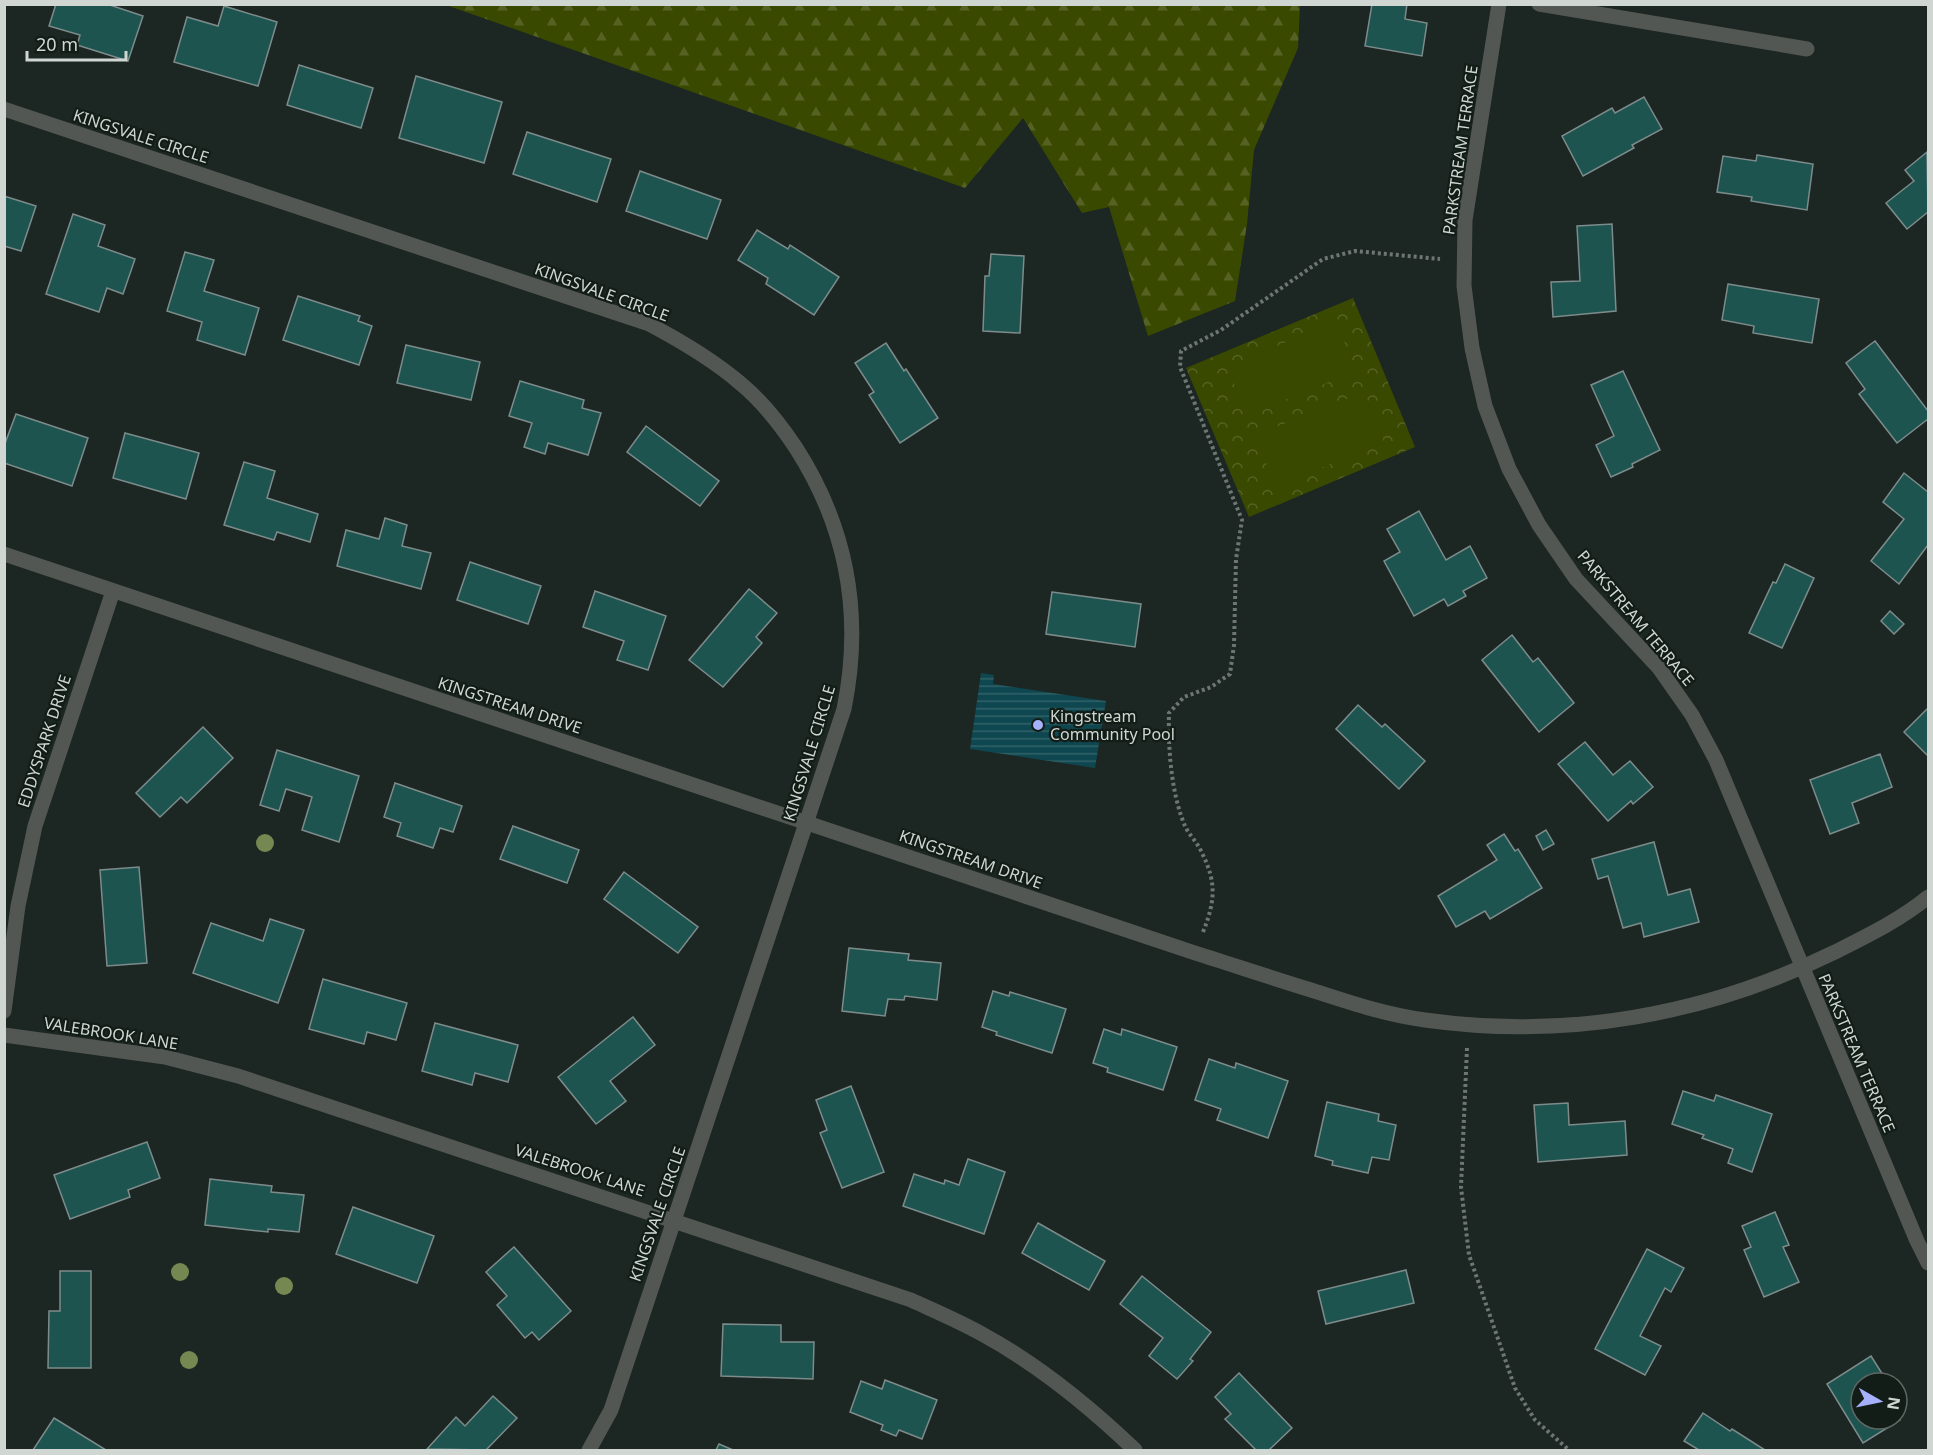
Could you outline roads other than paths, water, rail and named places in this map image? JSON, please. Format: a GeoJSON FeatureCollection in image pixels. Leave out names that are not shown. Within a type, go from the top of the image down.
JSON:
{"type":"FeatureCollection","features":[{"type":"Feature","properties":{"kind":"street","name":"PARKSTREAM TERRACE"},"geometry":{"type":"LineString","coordinates":[[1499,4],[1465,219],[1464,286],[1472,348],[1485,406],[1509,469],[1539,525],[1576,579],[1659,668],[1692,715],[1716,760],[1917,1240],[1929,1263]]}},
{"type":"Feature","properties":{"kind":"street"},"geometry":{"type":"LineString","coordinates":[[1539,4],[1807,49]]}},
{"type":"Feature","properties":{"kind":"street","name":"KINGSVALE CIRCLE"},"geometry":{"type":"LineString","coordinates":[[4,109],[649,324],[697,350],[741,383],[779,423],[814,477],[835,523],[848,573],[853,628],[849,682],[844,708],[610,1410],[589,1450]]}},
{"type":"Feature","properties":{"kind":"street","name":"KINGSTREAM DRIVE"},"geometry":{"type":"LineString","coordinates":[[4,554],[1195,953],[1362,1007],[1425,1020],[1513,1027],[1584,1024],[1668,1012],[1736,994],[1802,968],[1872,934],[1929,897]]}},
{"type":"Feature","properties":{"kind":"street","name":"EDDYSPARK DRIVE"},"geometry":{"type":"LineString","coordinates":[[4,1011],[18,906],[35,826],[112,591]]}},
{"type":"Feature","properties":{"kind":"street","name":"VALEBROOK LANE"},"geometry":{"type":"LineString","coordinates":[[4,1035],[165,1057],[238,1076],[911,1300],[982,1334],[1046,1374],[1100,1416],[1135,1450]]}},
{"type":"Feature","properties":{"kind":"water","name":"Kingstream Community Pool"},"geometry":{"type":"Polygon","coordinates":[[[981,673],[994,675],[993,684],[1106,701],[1095,768],[970,749],[981,673]]]}},
{"type":"Feature","properties":{"kind":"place","name":"Kingstream Community Pool"},"geometry":{"type":"Point","coordinates":[1038,725]}}]}
